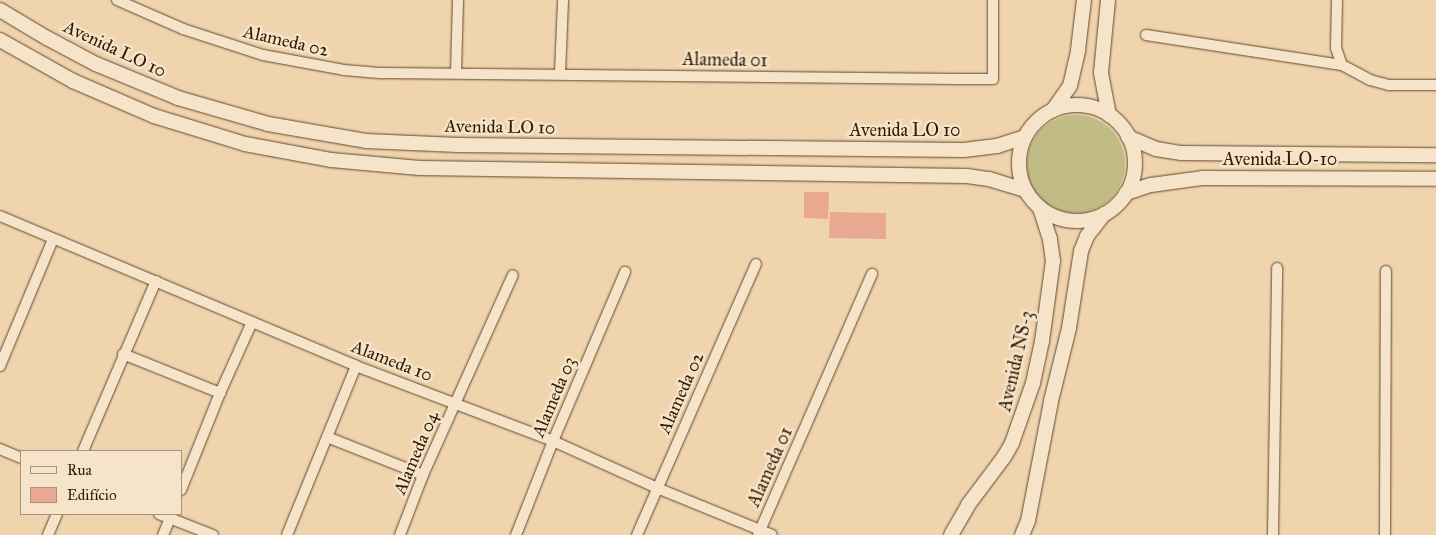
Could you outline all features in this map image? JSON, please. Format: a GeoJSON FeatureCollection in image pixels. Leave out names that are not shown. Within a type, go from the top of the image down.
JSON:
{"type":"FeatureCollection","features":[{"type":"Feature","properties":{"kind":"street","name":"Alameda 02"},"geometry":{"type":"LineString","coordinates":[[118,0],[183,29],[263,55],[344,70],[382,73],[456,72]]}},
{"type":"Feature","properties":{"kind":"street"},"geometry":{"type":"LineString","coordinates":[[456,72],[458,0]]}},
{"type":"Feature","properties":{"kind":"street"},"geometry":{"type":"LineString","coordinates":[[560,73],[563,0]]}},
{"type":"Feature","properties":{"kind":"street","name":"Alameda 01"},"geometry":{"type":"LineString","coordinates":[[456,72],[993,79],[993,0]]}},
{"type":"Feature","properties":{"kind":"street"},"geometry":{"type":"LineString","coordinates":[[1053,110],[1070,86],[1078,50],[1084,0]]}},
{"type":"Feature","properties":{"kind":"street"},"geometry":{"type":"LineString","coordinates":[[1108,0],[1101,73],[1109,115]]}},
{"type":"Feature","properties":{"kind":"street"},"geometry":{"type":"LineString","coordinates":[[1337,0],[1336,48],[1342,66]]}},
{"type":"Feature","properties":{"kind":"street","name":"Avenida LO 10"},"geometry":{"type":"LineString","coordinates":[[0,10],[96,64],[178,98],[268,124],[366,141],[440,145],[964,150],[997,146],[1025,137]]}},
{"type":"Feature","properties":{"kind":"street"},"geometry":{"type":"LineString","coordinates":[[1146,35],[1342,66],[1370,80],[1389,85],[1436,85]]}},
{"type":"Feature","properties":{"kind":"street"},"geometry":{"type":"LineString","coordinates":[[0,40],[66,78],[154,116],[245,144],[340,162],[420,168],[967,176],[998,181],[1026,190]]}},
{"type":"Feature","properties":{"kind":"street","name":"Avenida NS-3"},"geometry":{"type":"LineString","coordinates":[[951,535],[968,505],[1004,457],[1012,443],[1033,383],[1042,341],[1053,261],[1050,239],[1040,208],[1026,190],[1018,164],[1025,137],[1034,123],[1053,110],[1081,105],[1098,109],[1109,115],[1122,127],[1133,148],[1133,177],[1126,193],[1114,207],[1088,220],[1070,220],[1054,216],[1040,208]]}},
{"type":"Feature","properties":{"kind":"street","name":"Avenida LO-10"},"geometry":{"type":"LineString","coordinates":[[1128,137],[1156,149],[1182,153],[1436,156]]}},
{"type":"Feature","properties":{"kind":"street","name":"Avenida LO-10"},"geometry":{"type":"LineString","coordinates":[[1126,193],[1151,185],[1202,178],[1436,179]]}},
{"type":"Feature","properties":{"kind":"street","name":"Avenida NS-3"},"geometry":{"type":"LineString","coordinates":[[1022,535],[1028,521],[1051,401],[1069,328],[1081,251],[1087,236],[1105,213]]}},
{"type":"Feature","properties":{"kind":"street","name":"Alameda 10"},"geometry":{"type":"LineString","coordinates":[[0,216],[156,280],[356,366],[455,402],[553,441],[759,533],[772,535]]}},
{"type":"Feature","properties":{"kind":"street"},"geometry":{"type":"LineString","coordinates":[[0,366],[53,239]]}},
{"type":"Feature","properties":{"kind":"street","name":"Alameda 02"},"geometry":{"type":"LineString","coordinates":[[637,535],[756,264]]}},
{"type":"Feature","properties":{"kind":"street"},"geometry":{"type":"LineString","coordinates":[[1273,535],[1277,268]]}},
{"type":"Feature","properties":{"kind":"street"},"geometry":{"type":"LineString","coordinates":[[1385,535],[1386,271]]}},
{"type":"Feature","properties":{"kind":"street","name":"Alameda 03"},"geometry":{"type":"LineString","coordinates":[[516,535],[553,441],[625,272]]}},
{"type":"Feature","properties":{"kind":"street","name":"Alameda 01"},"geometry":{"type":"LineString","coordinates":[[759,533],[872,274]]}},
{"type":"Feature","properties":{"kind":"street","name":"Alameda 04"},"geometry":{"type":"LineString","coordinates":[[400,535],[422,475],[514,275]]}},
{"type":"Feature","properties":{"kind":"street"},"geometry":{"type":"LineString","coordinates":[[83,450],[156,280]]}},
{"type":"Feature","properties":{"kind":"street"},"geometry":{"type":"LineString","coordinates":[[182,488],[220,393],[252,322]]}},
{"type":"Feature","properties":{"kind":"street"},"geometry":{"type":"LineString","coordinates":[[123,354],[220,393]]}},
{"type":"Feature","properties":{"kind":"street"},"geometry":{"type":"LineString","coordinates":[[287,535],[356,366]]}},
{"type":"Feature","properties":{"kind":"street"},"geometry":{"type":"LineString","coordinates":[[327,437],[422,475]]}},
{"type":"Feature","properties":{"kind":"street"},"geometry":{"type":"LineString","coordinates":[[0,450],[20,458]]}},
{"type":"Feature","properties":{"kind":"street"},"geometry":{"type":"LineString","coordinates":[[48,535],[57,515]]}},
{"type":"Feature","properties":{"kind":"street"},"geometry":{"type":"LineString","coordinates":[[163,535],[171,516],[213,535]]}},
{"type":"Feature","properties":{"kind":"shaded area"},"geometry":{"type":"Polygon","coordinates":[[[1076,115],[1095,119],[1110,130],[1121,145],[1125,164],[1121,183],[1110,198],[1095,209],[1076,213],[1057,209],[1042,198],[1031,183],[1027,164],[1031,145],[1042,130],[1057,119],[1076,115]]]}},
{"type":"Feature","properties":{"kind":"building"},"geometry":{"type":"Polygon","coordinates":[[[804,192],[829,192],[828,219],[804,218],[804,192]]]}},
{"type":"Feature","properties":{"kind":"building"},"geometry":{"type":"Polygon","coordinates":[[[830,212],[886,213],[886,239],[829,238],[830,212]]]}}]}
